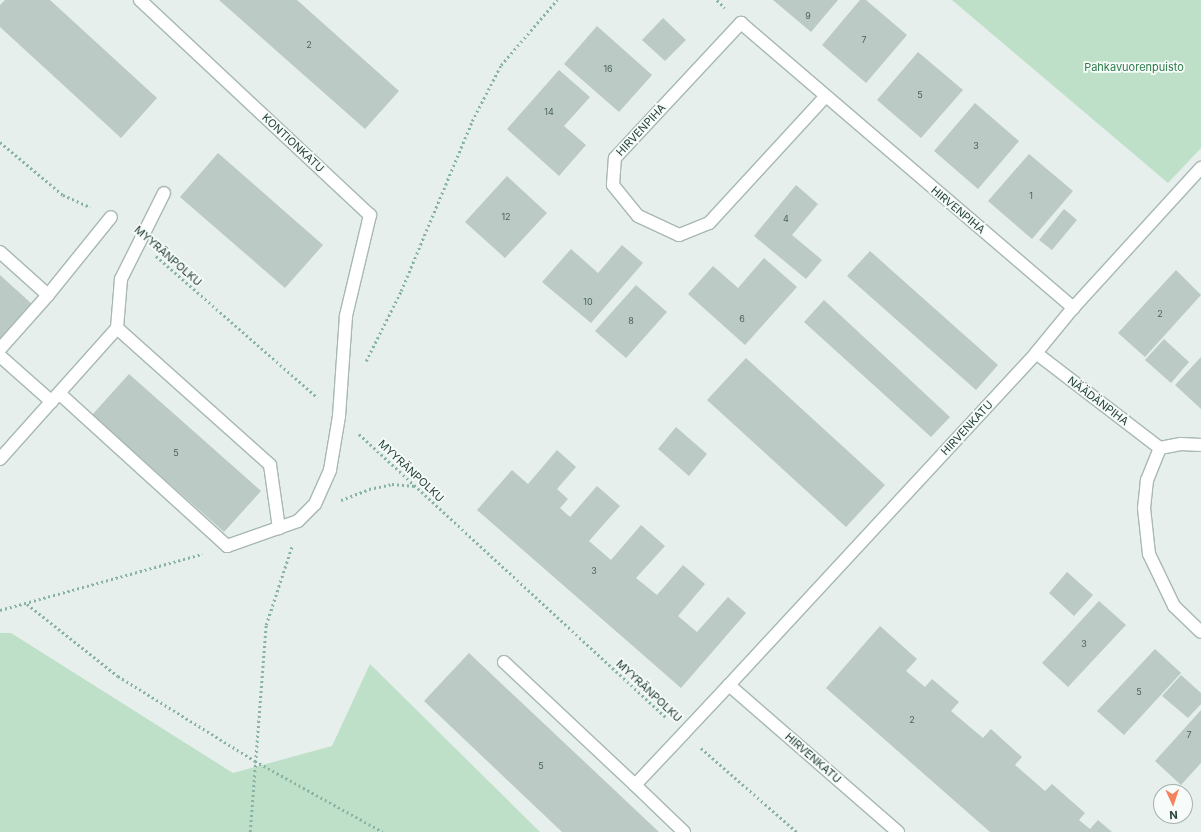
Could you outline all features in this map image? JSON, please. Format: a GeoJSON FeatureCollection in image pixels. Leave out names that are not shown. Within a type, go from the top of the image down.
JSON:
{"type":"FeatureCollection","features":[{"type":"Feature","properties":{"kind":"street","name":"KONTIONKATU"},"geometry":{"type":"LineString","coordinates":[[140,0],[370,214],[346,316],[339,416]]}},
{"type":"Feature","properties":{"kind":"street","name":"HIRVENPIHA"},"geometry":{"type":"LineString","coordinates":[[825,97],[714,217],[703,225],[679,235],[638,216],[613,184],[615,158],[741,23],[825,97],[1073,308]]}},
{"type":"Feature","properties":{"kind":"street","name":"HIRVENKATU"},"geometry":{"type":"LineString","coordinates":[[635,785],[1036,353],[1073,308],[1201,168]]}},
{"type":"Feature","properties":{"kind":"street"},"geometry":{"type":"LineString","coordinates":[[0,459],[117,328],[121,279],[164,193]]}},
{"type":"Feature","properties":{"kind":"street"},"geometry":{"type":"LineString","coordinates":[[0,349],[48,295],[111,217]]}},
{"type":"Feature","properties":{"kind":"street"},"geometry":{"type":"LineString","coordinates":[[0,252],[48,295]]}},
{"type":"Feature","properties":{"kind":"street"},"geometry":{"type":"LineString","coordinates":[[117,328],[270,465],[279,528]]}},
{"type":"Feature","properties":{"kind":"street","name":"NÄÄDÄNPIHA"},"geometry":{"type":"LineString","coordinates":[[1036,353],[1160,448]]}},
{"type":"Feature","properties":{"kind":"street"},"geometry":{"type":"LineString","coordinates":[[0,356],[56,398],[227,546],[298,521],[315,504],[330,470],[339,416]]}},
{"type":"Feature","properties":{"kind":"street"},"geometry":{"type":"LineString","coordinates":[[1201,445],[1181,444],[1160,448],[1147,480],[1144,508],[1149,554],[1174,606],[1201,632]]}},
{"type":"Feature","properties":{"kind":"street"},"geometry":{"type":"LineString","coordinates":[[504,662],[684,832]]}},
{"type":"Feature","properties":{"kind":"street","name":"HIRVENKATU"},"geometry":{"type":"LineString","coordinates":[[729,685],[898,832]]}},
{"type":"Feature","properties":{"kind":"path"},"geometry":{"type":"LineString","coordinates":[[363,367],[401,291],[472,121],[501,64],[557,0]]}},
{"type":"Feature","properties":{"kind":"path"},"geometry":{"type":"LineString","coordinates":[[0,142],[63,195],[111,217]]}},
{"type":"Feature","properties":{"kind":"path","name":"MYYRÄNPOLKU"},"geometry":{"type":"LineString","coordinates":[[139,241],[339,416],[684,733],[797,832]]}},
{"type":"Feature","properties":{"kind":"path"},"geometry":{"type":"LineString","coordinates":[[338,501],[369,489],[392,484],[415,486]]}},
{"type":"Feature","properties":{"kind":"path"},"geometry":{"type":"LineString","coordinates":[[250,832],[266,625],[288,566],[298,521]]}},
{"type":"Feature","properties":{"kind":"path"},"geometry":{"type":"LineString","coordinates":[[0,610],[27,604],[227,546]]}},
{"type":"Feature","properties":{"kind":"path"},"geometry":{"type":"LineString","coordinates":[[27,604],[118,676],[256,761],[383,832]]}},
{"type":"Feature","properties":{"kind":"green space","name":"Pahkavuorenpuisto"},"geometry":{"type":"Polygon","coordinates":[[[952,0],[1201,0],[1201,148],[1168,183],[952,0]]]}},
{"type":"Feature","properties":{"kind":"green space"},"geometry":{"type":"Polygon","coordinates":[[[0,633],[11,633],[233,773],[332,746],[370,664],[540,832],[0,832],[0,633]]]}},
{"type":"Feature","properties":{"kind":"building"},"geometry":{"type":"Polygon","coordinates":[[[5,0],[50,0],[157,98],[121,138],[0,27],[0,5],[5,0]]]}},
{"type":"Feature","properties":{"kind":"building"},"geometry":{"type":"Polygon","coordinates":[[[219,0],[297,0],[399,91],[365,129],[219,0]]]}},
{"type":"Feature","properties":{"kind":"building"},"geometry":{"type":"Polygon","coordinates":[[[773,0],[838,0],[811,32],[773,0]]]}},
{"type":"Feature","properties":{"kind":"building"},"geometry":{"type":"Polygon","coordinates":[[[860,0],[866,0],[907,35],[866,83],[822,45],[860,0]]]}},
{"type":"Feature","properties":{"kind":"building"},"geometry":{"type":"Polygon","coordinates":[[[663,18],[686,40],[665,61],[642,40],[663,18]]]}},
{"type":"Feature","properties":{"kind":"building"},"geometry":{"type":"Polygon","coordinates":[[[597,26],[652,75],[619,112],[564,64],[597,26]]]}},
{"type":"Feature","properties":{"kind":"building"},"geometry":{"type":"Polygon","coordinates":[[[918,52],[963,90],[921,138],[877,100],[918,52]]]}},
{"type":"Feature","properties":{"kind":"building"},"geometry":{"type":"Polygon","coordinates":[[[559,70],[590,97],[564,126],[586,145],[559,176],[507,129],[559,70]]]}},
{"type":"Feature","properties":{"kind":"building"},"geometry":{"type":"Polygon","coordinates":[[[975,103],[1019,141],[978,189],[934,151],[975,103]]]}},
{"type":"Feature","properties":{"kind":"building"},"geometry":{"type":"Polygon","coordinates":[[[218,153],[323,245],[285,288],[180,197],[218,153]]]}},
{"type":"Feature","properties":{"kind":"building"},"geometry":{"type":"Polygon","coordinates":[[[1029,154],[1073,191],[1032,239],[988,201],[1029,154]]]}},
{"type":"Feature","properties":{"kind":"building"},"geometry":{"type":"Polygon","coordinates":[[[507,176],[547,213],[505,258],[465,222],[507,176]]]}},
{"type":"Feature","properties":{"kind":"building"},"geometry":{"type":"Polygon","coordinates":[[[796,185],[818,204],[792,235],[822,260],[806,279],[754,236],[796,185]]]}},
{"type":"Feature","properties":{"kind":"building"},"geometry":{"type":"Polygon","coordinates":[[[1064,209],[1077,220],[1052,250],[1039,240],[1064,209]]]}},
{"type":"Feature","properties":{"kind":"building"},"geometry":{"type":"Polygon","coordinates":[[[622,245],[643,263],[591,323],[542,282],[571,249],[598,273],[622,245]]]}},
{"type":"Feature","properties":{"kind":"building"},"geometry":{"type":"Polygon","coordinates":[[[870,251],[998,365],[976,390],[847,276],[870,251]]]}},
{"type":"Feature","properties":{"kind":"building"},"geometry":{"type":"Polygon","coordinates":[[[764,258],[797,287],[745,345],[688,294],[713,266],[738,288],[764,258]]]}},
{"type":"Feature","properties":{"kind":"building"},"geometry":{"type":"Polygon","coordinates":[[[1176,270],[1201,295],[1145,357],[1118,333],[1176,270]]]}},
{"type":"Feature","properties":{"kind":"building"},"geometry":{"type":"Polygon","coordinates":[[[0,275],[33,305],[0,342],[0,275]]]}},
{"type":"Feature","properties":{"kind":"building"},"geometry":{"type":"Polygon","coordinates":[[[636,285],[667,312],[626,358],[595,331],[636,285]]]}},
{"type":"Feature","properties":{"kind":"building"},"geometry":{"type":"Polygon","coordinates":[[[824,300],[950,417],[931,437],[804,322],[824,300]]]}},
{"type":"Feature","properties":{"kind":"building"},"geometry":{"type":"Polygon","coordinates":[[[1164,339],[1189,362],[1171,383],[1145,360],[1164,339]]]}},
{"type":"Feature","properties":{"kind":"building"},"geometry":{"type":"Polygon","coordinates":[[[1201,357],[1201,409],[1175,385],[1201,357]]]}},
{"type":"Feature","properties":{"kind":"building"},"geometry":{"type":"Polygon","coordinates":[[[746,358],[885,485],[846,527],[707,400],[746,358]]]}},
{"type":"Feature","properties":{"kind":"building"},"geometry":{"type":"Polygon","coordinates":[[[129,374],[261,491],[224,532],[92,415],[129,374]]]}},
{"type":"Feature","properties":{"kind":"building"},"geometry":{"type":"Polygon","coordinates":[[[676,427],[707,454],[689,476],[658,449],[676,427]]]}},
{"type":"Feature","properties":{"kind":"building"},"geometry":{"type":"Polygon","coordinates":[[[557,450],[576,467],[557,489],[568,499],[560,508],[570,517],[597,486],[620,506],[589,541],[611,560],[641,525],[665,546],[636,578],[657,595],[683,565],[705,584],[678,616],[697,632],[728,597],[746,613],[681,688],[477,510],[512,470],[528,484],[557,450]]]}},
{"type":"Feature","properties":{"kind":"building"},"geometry":{"type":"Polygon","coordinates":[[[1067,572],[1093,595],[1074,616],[1049,593],[1067,572]]]}},
{"type":"Feature","properties":{"kind":"building"},"geometry":{"type":"Polygon","coordinates":[[[1099,601],[1126,625],[1068,687],[1042,663],[1099,601]]]}},
{"type":"Feature","properties":{"kind":"building"},"geometry":{"type":"Polygon","coordinates":[[[880,626],[917,659],[906,671],[925,687],[932,679],[959,702],[951,711],[983,738],[991,729],[1022,757],[1015,765],[1045,791],[1052,784],[1085,813],[1079,820],[1090,829],[1098,820],[1112,832],[990,832],[826,688],[880,626]]]}},
{"type":"Feature","properties":{"kind":"building"},"geometry":{"type":"Polygon","coordinates":[[[1155,649],[1181,673],[1124,735],[1097,711],[1155,649]]]}},
{"type":"Feature","properties":{"kind":"building"},"geometry":{"type":"Polygon","coordinates":[[[469,653],[659,832],[562,832],[424,701],[469,653]]]}},
{"type":"Feature","properties":{"kind":"building"},"geometry":{"type":"Polygon","coordinates":[[[1181,675],[1201,693],[1201,704],[1188,718],[1162,696],[1181,675]]]}},
{"type":"Feature","properties":{"kind":"building"},"geometry":{"type":"Polygon","coordinates":[[[1201,710],[1201,763],[1182,784],[1180,784],[1155,761],[1201,710]]]}}]}
